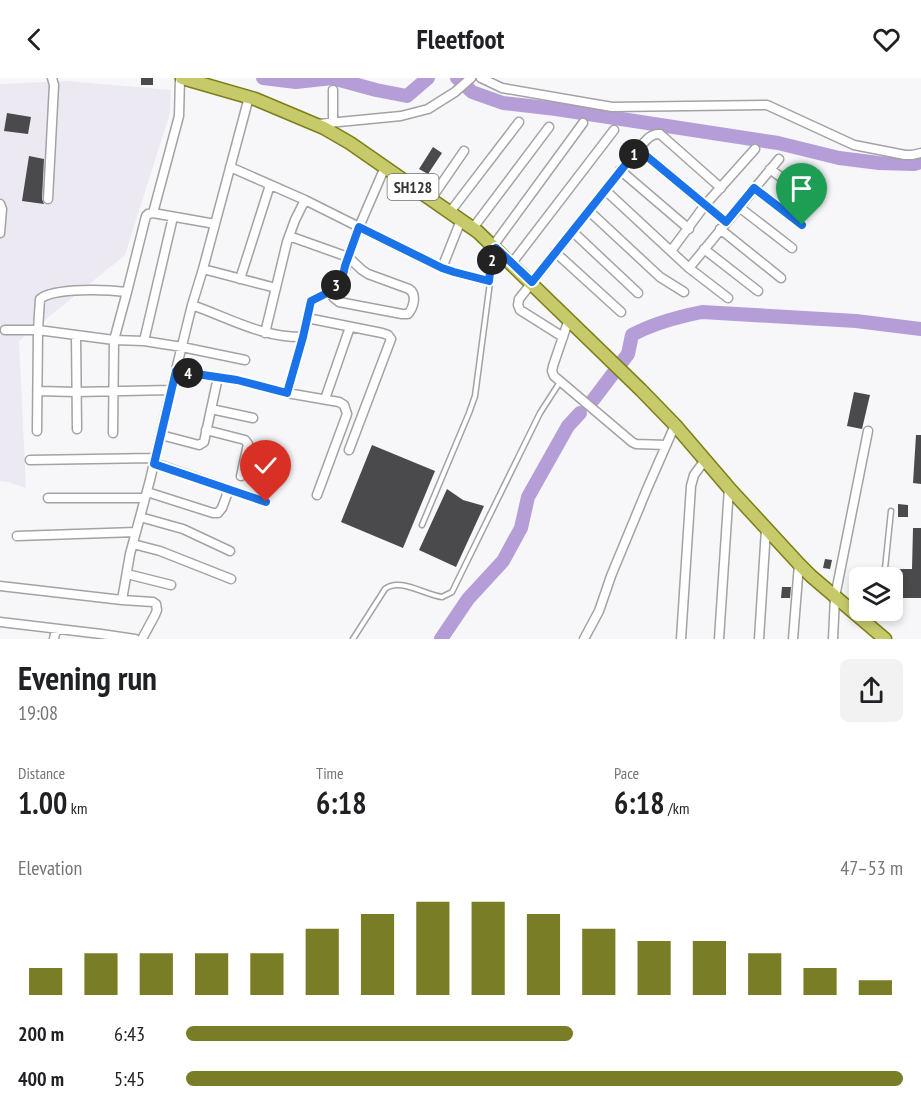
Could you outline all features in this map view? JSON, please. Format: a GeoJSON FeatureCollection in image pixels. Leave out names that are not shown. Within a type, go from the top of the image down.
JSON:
{"type":"FeatureCollection","features":[{"type":"Feature","properties":{"kind":"main road","name":"SH128"},"geometry":{"type":"LineString","coordinates":[[182,78],[249,97],[316,124],[350,143],[473,228],[635,383],[799,564],[885,639]]}},
{"type":"Feature","properties":{"kind":"street"},"geometry":{"type":"LineString","coordinates":[[48,199],[54,85],[52,78]]}},
{"type":"Feature","properties":{"kind":"street"},"geometry":{"type":"LineString","coordinates":[[153,213],[179,117],[182,78]]}},
{"type":"Feature","properties":{"kind":"street"},"geometry":{"type":"LineString","coordinates":[[316,124],[402,116],[428,109],[455,92],[471,78]]}},
{"type":"Feature","properties":{"kind":"street"},"geometry":{"type":"LineString","coordinates":[[481,78],[502,88],[612,107],[768,105],[860,147],[905,155],[921,153]]}},
{"type":"Feature","properties":{"kind":"street"},"geometry":{"type":"LineString","coordinates":[[333,90],[333,123]]}},
{"type":"Feature","properties":{"kind":"street"},"geometry":{"type":"LineString","coordinates":[[122,600],[133,544],[192,305],[249,97]]}},
{"type":"Feature","properties":{"kind":"street"},"geometry":{"type":"LineString","coordinates":[[450,212],[519,122]]}},
{"type":"Feature","properties":{"kind":"street"},"geometry":{"type":"LineString","coordinates":[[494,247],[583,123]]}},
{"type":"Feature","properties":{"kind":"street"},"geometry":{"type":"LineString","coordinates":[[473,228],[549,127]]}},
{"type":"Feature","properties":{"kind":"street"},"geometry":{"type":"LineString","coordinates":[[512,263],[614,130]]}},
{"type":"Feature","properties":{"kind":"street"},"geometry":{"type":"LineString","coordinates":[[563,338],[520,310],[519,299],[638,149],[654,134],[660,134],[721,188]]}},
{"type":"Feature","properties":{"kind":"street"},"geometry":{"type":"LineString","coordinates":[[638,149],[705,205],[723,226],[781,278]]}},
{"type":"Feature","properties":{"kind":"street"},"geometry":{"type":"LineString","coordinates":[[671,251],[705,205],[755,149]]}},
{"type":"Feature","properties":{"kind":"street"},"geometry":{"type":"LineString","coordinates":[[430,198],[464,151]]}},
{"type":"Feature","properties":{"kind":"street"},"geometry":{"type":"LineString","coordinates":[[689,268],[779,159]]}},
{"type":"Feature","properties":{"kind":"street"},"geometry":{"type":"LineString","coordinates":[[230,167],[305,200],[442,268],[489,281]]}},
{"type":"Feature","properties":{"kind":"street"},"geometry":{"type":"LineString","coordinates":[[287,393],[311,301],[329,292],[342,280],[359,227],[385,167]]}},
{"type":"Feature","properties":{"kind":"street"},"geometry":{"type":"LineString","coordinates":[[770,169],[807,197]]}},
{"type":"Feature","properties":{"kind":"street"},"geometry":{"type":"LineString","coordinates":[[620,171],[689,228]]}},
{"type":"Feature","properties":{"kind":"street"},"geometry":{"type":"LineString","coordinates":[[240,279],[270,185]]}},
{"type":"Feature","properties":{"kind":"street"},"geometry":{"type":"LineString","coordinates":[[754,188],[802,225]]}},
{"type":"Feature","properties":{"kind":"street"},"geometry":{"type":"LineString","coordinates":[[605,190],[689,268],[728,298]]}},
{"type":"Feature","properties":{"kind":"street"},"geometry":{"type":"LineString","coordinates":[[265,333],[289,236],[305,200]]}},
{"type":"Feature","properties":{"kind":"street"},"geometry":{"type":"LineString","coordinates":[[0,204],[2,209],[0,233]]}},
{"type":"Feature","properties":{"kind":"street"},"geometry":{"type":"LineString","coordinates":[[739,207],[792,248]]}},
{"type":"Feature","properties":{"kind":"street"},"geometry":{"type":"LineString","coordinates":[[589,210],[660,277],[684,292]]}},
{"type":"Feature","properties":{"kind":"street"},"geometry":{"type":"LineString","coordinates":[[113,433],[114,340],[146,216],[153,213],[215,224]]}},
{"type":"Feature","properties":{"kind":"street"},"geometry":{"type":"LineString","coordinates":[[144,341],[174,216]]}},
{"type":"Feature","properties":{"kind":"street"},"geometry":{"type":"LineString","coordinates":[[442,268],[461,220]]}},
{"type":"Feature","properties":{"kind":"street"},"geometry":{"type":"LineString","coordinates":[[572,231],[638,293]]}},
{"type":"Feature","properties":{"kind":"street"},"geometry":{"type":"LineString","coordinates":[[289,236],[348,256],[368,274],[409,289],[414,295],[411,310],[408,314],[402,314],[339,302],[329,292]]}},
{"type":"Feature","properties":{"kind":"street"},"geometry":{"type":"LineString","coordinates":[[704,249],[758,291]]}},
{"type":"Feature","properties":{"kind":"street"},"geometry":{"type":"LineString","coordinates":[[555,252],[621,312]]}},
{"type":"Feature","properties":{"kind":"street"},"geometry":{"type":"LineString","coordinates":[[203,269],[276,288]]}},
{"type":"Feature","properties":{"kind":"street"},"geometry":{"type":"LineString","coordinates":[[37,431],[40,299],[47,294],[91,290],[128,292]]}},
{"type":"Feature","properties":{"kind":"street"},"geometry":{"type":"LineString","coordinates":[[192,305],[265,333],[303,337]]}},
{"type":"Feature","properties":{"kind":"street"},"geometry":{"type":"LineString","coordinates":[[307,318],[388,334],[391,339],[349,450]]}},
{"type":"Feature","properties":{"kind":"street"},"geometry":{"type":"LineString","coordinates":[[569,319],[552,371],[554,376],[632,442],[641,445],[666,445]]}},
{"type":"Feature","properties":{"kind":"street"},"geometry":{"type":"LineString","coordinates":[[325,399],[351,327]]}},
{"type":"Feature","properties":{"kind":"street"},"geometry":{"type":"LineString","coordinates":[[4,330],[38,330],[114,340],[144,341],[182,346],[245,360]]}},
{"type":"Feature","properties":{"kind":"street"},"geometry":{"type":"LineString","coordinates":[[76,335],[77,429]]}},
{"type":"Feature","properties":{"kind":"street"},"geometry":{"type":"LineString","coordinates":[[176,371],[237,380],[344,405],[347,414],[317,495]]}},
{"type":"Feature","properties":{"kind":"street"},"geometry":{"type":"LineString","coordinates":[[161,435],[200,445],[204,442],[218,377]]}},
{"type":"Feature","properties":{"kind":"street"},"geometry":{"type":"LineString","coordinates":[[38,391],[171,390]]}},
{"type":"Feature","properties":{"kind":"street"},"geometry":{"type":"LineString","coordinates":[[211,409],[253,418]]}},
{"type":"Feature","properties":{"kind":"street"},"geometry":{"type":"LineString","coordinates":[[584,639],[599,611],[620,554],[675,425]]}},
{"type":"Feature","properties":{"kind":"street"},"geometry":{"type":"LineString","coordinates":[[206,430],[245,440],[248,444],[241,476]]}},
{"type":"Feature","properties":{"kind":"street"},"geometry":{"type":"LineString","coordinates":[[833,639],[835,597],[868,431]]}},
{"type":"Feature","properties":{"kind":"street"},"geometry":{"type":"LineString","coordinates":[[30,460],[155,461],[266,502]]}},
{"type":"Feature","properties":{"kind":"street"},"geometry":{"type":"LineString","coordinates":[[681,639],[692,486],[694,475],[705,460]]}},
{"type":"Feature","properties":{"kind":"street"},"geometry":{"type":"LineString","coordinates":[[720,639],[729,488]]}},
{"type":"Feature","properties":{"kind":"street"},"geometry":{"type":"LineString","coordinates":[[48,498],[146,495],[218,513],[229,489]]}},
{"type":"Feature","properties":{"kind":"street"},"geometry":{"type":"LineString","coordinates":[[140,517],[183,529],[230,550]]}},
{"type":"Feature","properties":{"kind":"street"},"geometry":{"type":"LineString","coordinates":[[759,639],[766,529]]}},
{"type":"Feature","properties":{"kind":"street"},"geometry":{"type":"LineString","coordinates":[[16,536],[136,532]]}},
{"type":"Feature","properties":{"kind":"street"},"geometry":{"type":"LineString","coordinates":[[133,544],[159,551],[231,579]]}},
{"type":"Feature","properties":{"kind":"street"},"geometry":{"type":"LineString","coordinates":[[794,639],[799,564]]}},
{"type":"Feature","properties":{"kind":"street"},"geometry":{"type":"LineString","coordinates":[[127,574],[171,585]]}},
{"type":"Feature","properties":{"kind":"street"},"geometry":{"type":"LineString","coordinates":[[0,586],[153,602],[157,610],[142,639]]}},
{"type":"Feature","properties":{"kind":"street"},"geometry":{"type":"LineString","coordinates":[[0,622],[135,639]]}},
{"type":"Feature","properties":{"kind":"street"},"geometry":{"type":"LineString","coordinates":[[54,639],[56,629]]}},
{"type":"Feature","properties":{"kind":"lane"},"geometry":{"type":"LineString","coordinates":[[422,525],[475,396],[494,247]]}},
{"type":"Feature","properties":{"kind":"lane"},"geometry":{"type":"LineString","coordinates":[[353,639],[389,585],[400,584],[442,597],[452,592],[540,413],[560,382]]}},
{"type":"Feature","properties":{"kind":"lane"},"geometry":{"type":"LineString","coordinates":[[885,567],[891,511]]}},
{"type":"Feature","properties":{"kind":"shaded area"},"geometry":{"type":"Polygon","coordinates":[[[66,81],[171,90],[170,113],[125,255],[19,341],[26,488],[0,481],[0,84],[66,81]]]}},
{"type":"Feature","properties":{"kind":"building"},"geometry":{"type":"Polygon","coordinates":[[[141,78],[153,78],[153,85],[141,85],[141,78]]]}},
{"type":"Feature","properties":{"kind":"building"},"geometry":{"type":"Polygon","coordinates":[[[7,113],[31,117],[28,134],[4,131],[7,113]]]}},
{"type":"Feature","properties":{"kind":"building"},"geometry":{"type":"Polygon","coordinates":[[[433,147],[442,153],[428,174],[419,169],[433,147]]]}},
{"type":"Feature","properties":{"kind":"building"},"geometry":{"type":"Polygon","coordinates":[[[29,156],[44,159],[42,199],[44,204],[22,201],[29,156]]]}},
{"type":"Feature","properties":{"kind":"building"},"geometry":{"type":"Polygon","coordinates":[[[854,392],[870,395],[862,429],[847,426],[854,392]]]}},
{"type":"Feature","properties":{"kind":"building"},"geometry":{"type":"Polygon","coordinates":[[[916,435],[921,435],[921,484],[913,483],[916,435]]]}},
{"type":"Feature","properties":{"kind":"building"},"geometry":{"type":"Polygon","coordinates":[[[372,445],[435,471],[403,548],[341,522],[372,445]]]}},
{"type":"Feature","properties":{"kind":"building"},"geometry":{"type":"Polygon","coordinates":[[[447,489],[463,500],[484,506],[456,567],[419,550],[447,489]]]}},
{"type":"Feature","properties":{"kind":"building"},"geometry":{"type":"Polygon","coordinates":[[[898,504],[908,505],[908,517],[898,517],[898,504]]]}},
{"type":"Feature","properties":{"kind":"building"},"geometry":{"type":"Polygon","coordinates":[[[913,528],[921,528],[921,598],[903,598],[903,569],[912,569],[913,528]]]}},
{"type":"Feature","properties":{"kind":"building"},"geometry":{"type":"Polygon","coordinates":[[[825,559],[832,560],[830,569],[823,568],[825,559]]]}},
{"type":"Feature","properties":{"kind":"building"},"geometry":{"type":"Polygon","coordinates":[[[782,587],[791,587],[790,598],[781,598],[782,587]]]}},
{"type":"Feature","properties":{"kind":"waterway"},"geometry":{"type":"LineString","coordinates":[[263,78],[296,82],[332,78],[407,96],[428,78]]}},
{"type":"Feature","properties":{"kind":"waterway"},"geometry":{"type":"LineString","coordinates":[[457,78],[472,92],[503,103],[778,143],[839,158],[879,163],[914,164],[921,162]]}},
{"type":"Feature","properties":{"kind":"waterway"},"geometry":{"type":"LineString","coordinates":[[593,400],[628,354],[632,335],[675,318],[702,312],[856,321],[921,329]]}},
{"type":"Feature","properties":{"kind":"waterway"},"geometry":{"type":"LineString","coordinates":[[441,639],[468,599],[503,561],[521,528],[528,497],[568,426],[580,413]]}},
{"type":"Feature","properties":{"kind":"route"},"geometry":{"type":"LineString","coordinates":[[266,502],[154,464],[176,371],[237,380],[287,393],[311,301],[329,292],[342,280],[359,227],[442,268],[489,281],[492,255],[496,248],[532,282],[638,149],[726,222],[754,188],[802,225]]}}]}
